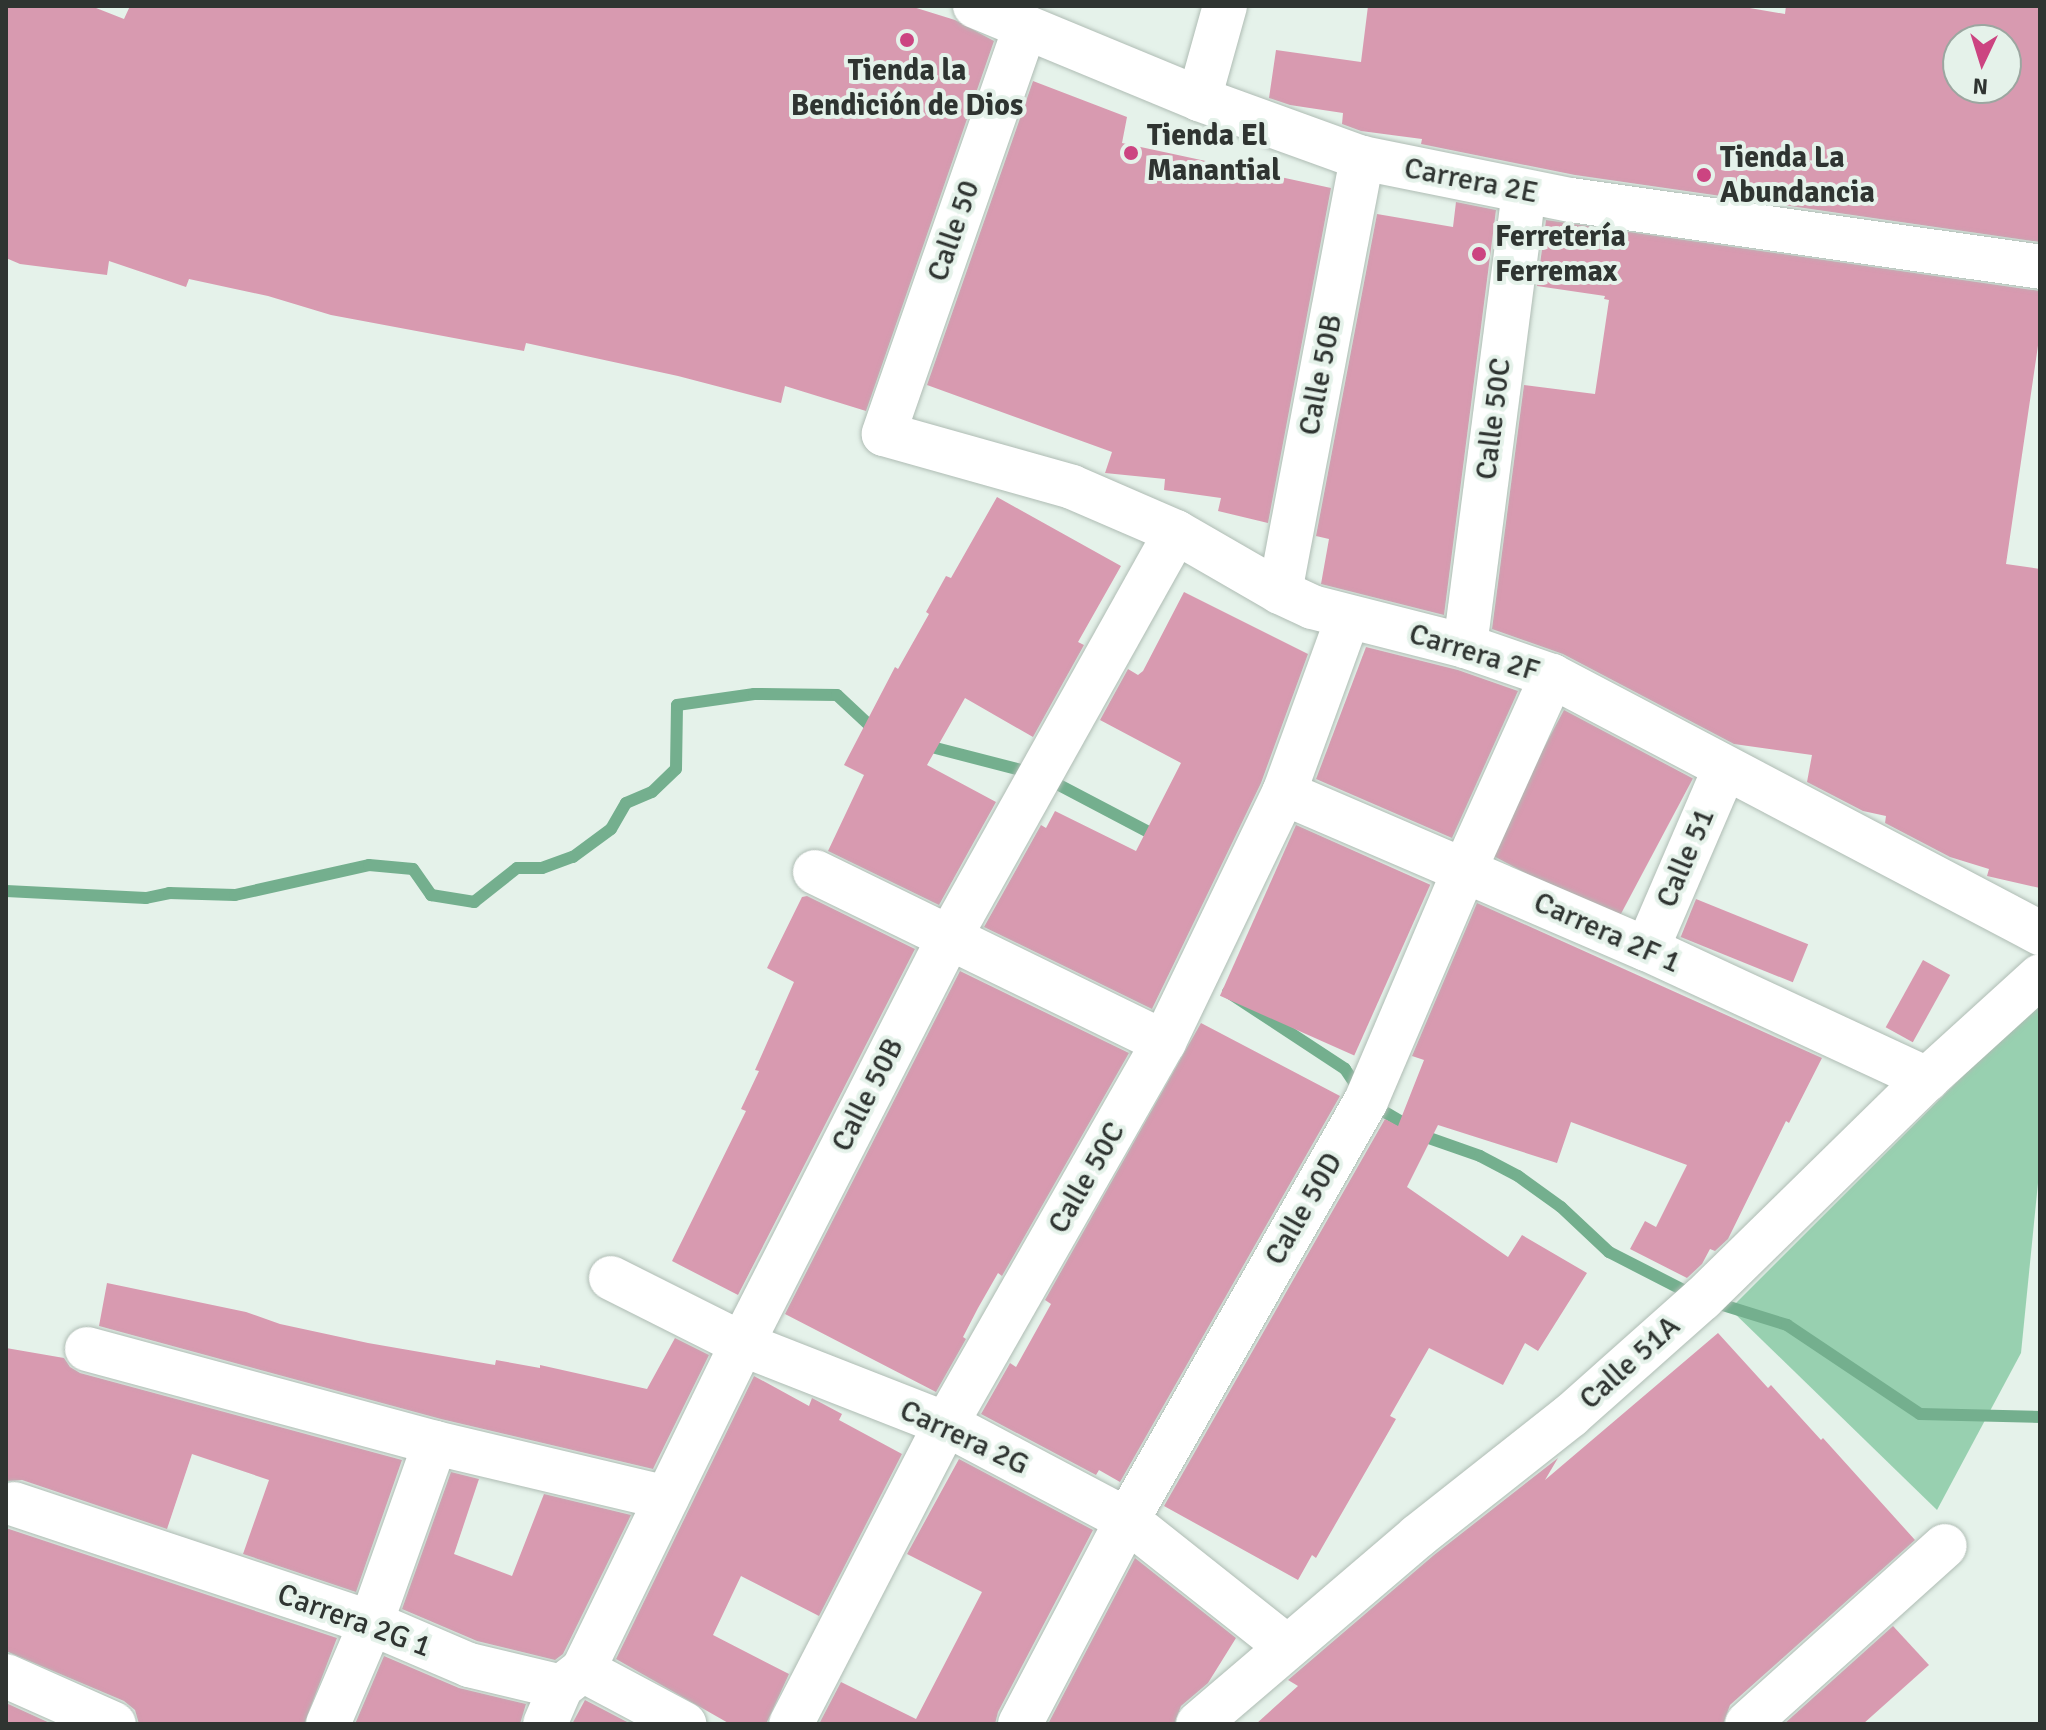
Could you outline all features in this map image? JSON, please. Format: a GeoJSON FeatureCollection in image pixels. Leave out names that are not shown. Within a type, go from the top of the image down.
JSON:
{"type":"FeatureCollection","features":[{"type":"Feature","properties":{"kind":"street","name":"Carrera 2E"},"geometry":{"type":"LineString","coordinates":[[975,6],[1199,99],[1362,158],[1524,192],[2040,267]]}},
{"type":"Feature","properties":{"kind":"street"},"geometry":{"type":"LineString","coordinates":[[1199,99],[1225,6]]}},
{"type":"Feature","properties":{"kind":"street","name":"Calle 50"},"geometry":{"type":"LineString","coordinates":[[884,434],[1025,28]]}},
{"type":"Feature","properties":{"kind":"street","name":"Calle 50B"},"geometry":{"type":"LineString","coordinates":[[1280,592],[1362,158]]}},
{"type":"Feature","properties":{"kind":"street","name":"Calle 50C"},"geometry":{"type":"LineString","coordinates":[[1465,646],[1524,192]]}},
{"type":"Feature","properties":{"kind":"street","name":"Carrera 2F"},"geometry":{"type":"LineString","coordinates":[[884,434],[1072,487],[1176,532],[1280,592],[1348,617],[1465,646],[1552,676],[2040,933]]}},
{"type":"Feature","properties":{"kind":"street","name":"Calle 50B"},"geometry":{"type":"LineString","coordinates":[[563,1694],[667,1498],[948,940],[1176,532]]}},
{"type":"Feature","properties":{"kind":"street","name":"Calle 50C"},"geometry":{"type":"LineString","coordinates":[[791,1724],[946,1424],[1164,1042],[1284,793],[1348,617]]}},
{"type":"Feature","properties":{"kind":"street","name":"Calle 50D"},"geometry":{"type":"LineString","coordinates":[[1020,1724],[1127,1520],[1366,1101],[1464,871],[1552,676]]}},
{"type":"Feature","properties":{"kind":"street","name":"Calle 51"},"geometry":{"type":"LineString","coordinates":[[1647,949],[1725,768]]}},
{"type":"Feature","properties":{"kind":"street","name":"Carrera 2F 1"},"geometry":{"type":"LineString","coordinates":[[1284,793],[1647,949],[1927,1079]]}},
{"type":"Feature","properties":{"kind":"street"},"geometry":{"type":"LineString","coordinates":[[815,872],[948,940],[1164,1042]]}},
{"type":"Feature","properties":{"kind":"street","name":"Calle 51A"},"geometry":{"type":"LineString","coordinates":[[1198,1724],[1603,1387],[1702,1299],[1927,1079],[2040,976]]}},
{"type":"Feature","properties":{"kind":"street","name":"Carrera 2G"},"geometry":{"type":"LineString","coordinates":[[611,1278],[742,1344],[946,1424],[1127,1520],[1287,1647]]}},
{"type":"Feature","properties":{"kind":"street"},"geometry":{"type":"LineString","coordinates":[[87,1349],[435,1443],[667,1498]]}},
{"type":"Feature","properties":{"kind":"street"},"geometry":{"type":"LineString","coordinates":[[328,1724],[371,1623],[435,1443]]}},
{"type":"Feature","properties":{"kind":"street","name":"Carrera 2G 1"},"geometry":{"type":"LineString","coordinates":[[14,1504],[371,1623],[469,1665],[563,1694],[684,1724]]}},
{"type":"Feature","properties":{"kind":"street"},"geometry":{"type":"LineString","coordinates":[[1747,1724],[1945,1546]]}},
{"type":"Feature","properties":{"kind":"street"},"geometry":{"type":"LineString","coordinates":[[6,1676],[114,1724]]}},
{"type":"Feature","properties":{"kind":"green space"},"geometry":{"type":"Polygon","coordinates":[[[2040,999],[2040,1163],[2021,1353],[1937,1510],[1730,1309],[2040,999]]]}},
{"type":"Feature","properties":{"kind":"building"},"geometry":{"type":"Polygon","coordinates":[[[6,6],[91,6],[124,19],[130,6],[910,6],[955,20],[994,41],[866,411],[785,386],[781,403],[678,376],[526,343],[524,351],[331,315],[268,296],[189,279],[186,287],[109,261],[107,275],[20,264],[6,258],[6,6]]]}},
{"type":"Feature","properties":{"kind":"building"},"geometry":{"type":"Polygon","coordinates":[[[1368,6],[1738,6],[1785,14],[1786,6],[2040,6],[2040,242],[1575,175],[1421,144],[1422,139],[1361,131],[1342,124],[1343,113],[1290,105],[1269,98],[1276,50],[1361,62],[1368,6]]]}},
{"type":"Feature","properties":{"kind":"building"},"geometry":{"type":"Polygon","coordinates":[[[1033,81],[1127,117],[1122,143],[1331,188],[1268,523],[1218,511],[1221,498],[1164,490],[1165,479],[1105,473],[1112,452],[927,385],[1033,81]]]}},
{"type":"Feature","properties":{"kind":"building"},"geometry":{"type":"Polygon","coordinates":[[[1456,202],[1496,210],[1444,615],[1321,584],[1329,539],[1316,536],[1377,214],[1453,227],[1456,202]]]}},
{"type":"Feature","properties":{"kind":"building"},"geometry":{"type":"Polygon","coordinates":[[[1546,220],[2040,291],[2040,332],[2006,564],[2040,569],[2040,888],[1987,876],[1989,869],[1950,857],[1885,823],[1886,816],[1863,811],[1807,782],[1812,755],[1734,744],[1563,654],[1492,629],[1524,385],[1595,394],[1609,300],[1604,299],[1605,296],[1537,286],[1546,220]]]}},
{"type":"Feature","properties":{"kind":"building"},"geometry":{"type":"Polygon","coordinates":[[[997,497],[1121,566],[1078,642],[1084,645],[1033,737],[965,698],[927,765],[996,802],[939,905],[828,851],[864,775],[844,765],[895,667],[898,669],[929,614],[926,612],[946,576],[951,578],[997,497]]]}},
{"type":"Feature","properties":{"kind":"building"},"geometry":{"type":"Polygon","coordinates":[[[1184,592],[1308,654],[1261,783],[1152,1009],[984,927],[1041,825],[1046,828],[1055,811],[1136,851],[1181,763],[1100,720],[1128,669],[1138,675],[1143,671],[1184,592]]]}},
{"type":"Feature","properties":{"kind":"building"},"geometry":{"type":"Polygon","coordinates":[[[1366,647],[1458,670],[1518,691],[1452,838],[1316,779],[1366,647]]]}},
{"type":"Feature","properties":{"kind":"building"},"geometry":{"type":"Polygon","coordinates":[[[1564,710],[1693,779],[1617,922],[1488,853],[1564,710]]]}},
{"type":"Feature","properties":{"kind":"building"},"geometry":{"type":"Polygon","coordinates":[[[1296,825],[1430,885],[1354,1056],[1220,996],[1296,825]]]}},
{"type":"Feature","properties":{"kind":"building"},"geometry":{"type":"Polygon","coordinates":[[[807,896],[915,949],[738,1295],[672,1261],[746,1111],[741,1109],[759,1071],[755,1070],[794,982],[767,968],[802,897],[807,896]]]}},
{"type":"Feature","properties":{"kind":"building"},"geometry":{"type":"Polygon","coordinates":[[[1696,899],[1808,944],[1793,982],[1681,937],[1696,899]]]}},
{"type":"Feature","properties":{"kind":"building"},"geometry":{"type":"Polygon","coordinates":[[[1477,903],[1822,1058],[1789,1123],[1786,1121],[1728,1239],[1715,1251],[1710,1249],[1702,1264],[1687,1278],[1630,1249],[1645,1221],[1656,1227],[1687,1165],[1571,1122],[1557,1163],[1438,1125],[1407,1187],[1508,1257],[1522,1235],[1587,1273],[1538,1351],[1525,1343],[1503,1385],[1429,1348],[1390,1416],[1396,1419],[1316,1558],[1312,1555],[1298,1580],[1164,1506],[1385,1119],[1398,1126],[1424,1060],[1412,1056],[1477,903]]]}},
{"type":"Feature","properties":{"kind":"building"},"geometry":{"type":"Polygon","coordinates":[[[1923,960],[1950,975],[1913,1042],[1886,1027],[1923,960]]]}},
{"type":"Feature","properties":{"kind":"building"},"geometry":{"type":"Polygon","coordinates":[[[960,971],[1129,1053],[1002,1276],[998,1273],[978,1308],[963,1337],[966,1339],[936,1392],[785,1314],[960,971]]]}},
{"type":"Feature","properties":{"kind":"building"},"geometry":{"type":"Polygon","coordinates":[[[1201,1023],[1340,1096],[1120,1482],[1099,1470],[1096,1475],[981,1414],[1010,1363],[1016,1367],[1051,1304],[1045,1300],[1201,1023]]]}},
{"type":"Feature","properties":{"kind":"building"},"geometry":{"type":"Polygon","coordinates":[[[107,1283],[246,1312],[280,1324],[368,1343],[495,1365],[496,1360],[540,1368],[540,1365],[647,1389],[675,1338],[709,1355],[653,1469],[441,1419],[99,1326],[107,1283]]]}},
{"type":"Feature","properties":{"kind":"building"},"geometry":{"type":"Polygon","coordinates":[[[1718,1333],[1768,1388],[1771,1385],[1821,1440],[1823,1438],[1915,1540],[1730,1705],[1723,1724],[1256,1724],[1298,1686],[1288,1680],[1434,1555],[1558,1458],[1545,1480],[1718,1333]]]}},
{"type":"Feature","properties":{"kind":"building"},"geometry":{"type":"Polygon","coordinates":[[[6,1348],[64,1358],[70,1367],[80,1373],[402,1460],[356,1592],[243,1554],[269,1480],[192,1454],[167,1529],[22,1480],[6,1481],[6,1348]]]}},
{"type":"Feature","properties":{"kind":"building"},"geometry":{"type":"Polygon","coordinates":[[[754,1376],[809,1406],[812,1398],[842,1414],[839,1420],[902,1454],[819,1616],[741,1576],[713,1635],[789,1674],[766,1724],[730,1724],[616,1659],[754,1376]]]}},
{"type":"Feature","properties":{"kind":"building"},"geometry":{"type":"Polygon","coordinates":[[[959,1459],[1093,1530],[998,1712],[995,1724],[819,1724],[841,1682],[916,1719],[982,1592],[907,1554],[959,1459]]]}},
{"type":"Feature","properties":{"kind":"building"},"geometry":{"type":"Polygon","coordinates":[[[451,1472],[479,1479],[454,1554],[512,1576],[544,1494],[631,1515],[563,1654],[555,1660],[477,1641],[402,1609],[451,1472]]]}},
{"type":"Feature","properties":{"kind":"building"},"geometry":{"type":"Polygon","coordinates":[[[6,1528],[337,1638],[304,1724],[139,1724],[135,1710],[124,1701],[6,1651],[6,1528]]]}},
{"type":"Feature","properties":{"kind":"building"},"geometry":{"type":"Polygon","coordinates":[[[1135,1558],[1236,1638],[1208,1683],[1181,1706],[1174,1724],[1048,1724],[1135,1558]]]}},
{"type":"Feature","properties":{"kind":"building"},"geometry":{"type":"Polygon","coordinates":[[[1893,1626],[1929,1665],[1863,1724],[1784,1724],[1893,1626]]]}},
{"type":"Feature","properties":{"kind":"building"},"geometry":{"type":"Polygon","coordinates":[[[384,1656],[459,1688],[526,1704],[520,1724],[355,1724],[384,1656]]]}},
{"type":"Feature","properties":{"kind":"building"},"geometry":{"type":"Polygon","coordinates":[[[585,1700],[631,1724],[572,1724],[585,1700]]]}},
{"type":"Feature","properties":{"kind":"building"},"geometry":{"type":"Polygon","coordinates":[[[6,1703],[52,1724],[6,1724],[6,1703]]]}},
{"type":"Feature","properties":{"kind":"waterway"},"geometry":{"type":"LineString","coordinates":[[6,891],[146,898],[169,893],[235,895],[369,865],[413,869],[431,895],[474,902],[517,868],[542,868],[573,857],[611,829],[626,803],[652,792],[676,769],[677,705],[754,694],[837,695],[868,724],[880,730]]}},
{"type":"Feature","properties":{"kind":"waterway"},"geometry":{"type":"LineString","coordinates":[[924,745],[1040,775],[1158,837]]}},
{"type":"Feature","properties":{"kind":"waterway"},"geometry":{"type":"LineString","coordinates":[[1228,992],[1345,1069],[1359,1090]]}},
{"type":"Feature","properties":{"kind":"waterway"},"geometry":{"type":"LineString","coordinates":[[1371,1104],[1429,1138],[1480,1156],[1518,1176],[1561,1207],[1609,1252],[1693,1295]]}},
{"type":"Feature","properties":{"kind":"waterway"},"geometry":{"type":"LineString","coordinates":[[1710,1301],[1787,1325],[1920,1414],[2040,1417]]}},
{"type":"Feature","properties":{"kind":"place","name":"Tienda la Bendición de Dios"},"geometry":{"type":"Point","coordinates":[907,40]}},
{"type":"Feature","properties":{"kind":"place","name":"Tienda El Manantial"},"geometry":{"type":"Point","coordinates":[1131,153]}},
{"type":"Feature","properties":{"kind":"place","name":"Tienda La Abundancia"},"geometry":{"type":"Point","coordinates":[1704,175]}},
{"type":"Feature","properties":{"kind":"place","name":"Ferretería Ferremax"},"geometry":{"type":"Point","coordinates":[1479,254]}}]}
